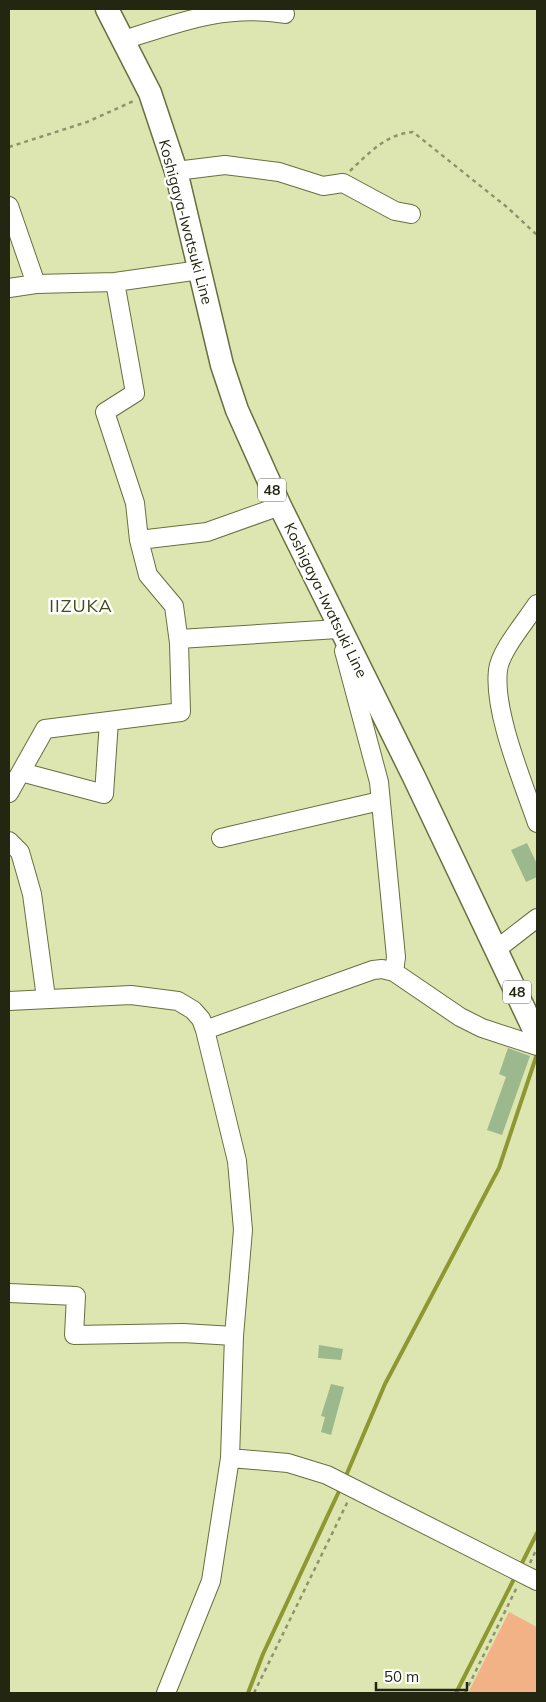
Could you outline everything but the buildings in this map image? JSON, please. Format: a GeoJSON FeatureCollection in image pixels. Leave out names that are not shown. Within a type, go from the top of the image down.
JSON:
{"type":"FeatureCollection","features":[{"type":"Feature","properties":{"kind":"main road","name":"Koshigaya-Iwatsuki Line"},"geometry":{"type":"LineString","coordinates":[[107,9],[150,94],[176,171],[222,365],[237,410],[337,625],[497,949],[537,1036]]}},
{"type":"Feature","properties":{"kind":"street"},"geometry":{"type":"LineString","coordinates":[[124,40],[201,13],[257,10],[285,14]]}},
{"type":"Feature","properties":{"kind":"street"},"geometry":{"type":"LineString","coordinates":[[176,171],[225,165],[279,172],[324,186],[343,183],[395,211],[411,214]]}},
{"type":"Feature","properties":{"kind":"street"},"geometry":{"type":"LineString","coordinates":[[9,206],[36,284]]}},
{"type":"Feature","properties":{"kind":"street"},"geometry":{"type":"LineString","coordinates":[[9,288],[36,284],[114,282],[200,270]]}},
{"type":"Feature","properties":{"kind":"street"},"geometry":{"type":"LineString","coordinates":[[9,793],[45,729],[181,712],[179,639],[174,606],[148,575],[139,540],[135,503],[105,412],[135,393],[114,282]]}},
{"type":"Feature","properties":{"kind":"street"},"geometry":{"type":"LineString","coordinates":[[139,540],[206,532],[280,506]]}},
{"type":"Feature","properties":{"kind":"street"},"geometry":{"type":"LineString","coordinates":[[537,604],[507,649],[498,669],[500,707],[518,770],[537,823]]}},
{"type":"Feature","properties":{"kind":"street"},"geometry":{"type":"LineString","coordinates":[[179,639],[337,625],[379,782],[396,957],[394,972]]}},
{"type":"Feature","properties":{"kind":"street"},"geometry":{"type":"LineString","coordinates":[[20,772],[104,794],[109,721]]}},
{"type":"Feature","properties":{"kind":"street"},"geometry":{"type":"LineString","coordinates":[[221,838],[380,801]]}},
{"type":"Feature","properties":{"kind":"street"},"geometry":{"type":"LineString","coordinates":[[9,841],[20,852],[32,894],[46,998]]}},
{"type":"Feature","properties":{"kind":"street"},"geometry":{"type":"LineString","coordinates":[[497,949],[537,918]]}},
{"type":"Feature","properties":{"kind":"street"},"geometry":{"type":"LineString","coordinates":[[205,1030],[373,970],[382,969],[394,972],[460,1017],[482,1028],[537,1046]]}},
{"type":"Feature","properties":{"kind":"street"},"geometry":{"type":"LineString","coordinates":[[9,1001],[131,995],[178,1001],[193,1010],[201,1019],[205,1030],[237,1161],[243,1230],[234,1336],[230,1458],[211,1581],[166,1693]]}},
{"type":"Feature","properties":{"kind":"street"},"geometry":{"type":"LineString","coordinates":[[9,1293],[76,1296],[74,1335],[183,1333],[234,1336]]}},
{"type":"Feature","properties":{"kind":"street"},"geometry":{"type":"LineString","coordinates":[[230,1458],[288,1463],[327,1475],[530,1578]]}},
{"type":"Feature","properties":{"kind":"path"},"geometry":{"type":"LineString","coordinates":[[9,147],[87,122],[150,94]]}},
{"type":"Feature","properties":{"kind":"path"},"geometry":{"type":"LineString","coordinates":[[337,184],[377,144],[404,132],[413,132],[508,208],[537,235]]}},
{"type":"Feature","properties":{"kind":"path"},"geometry":{"type":"LineString","coordinates":[[254,1693],[354,1489]]}},
{"type":"Feature","properties":{"kind":"path"},"geometry":{"type":"LineString","coordinates":[[465,1693],[530,1578]]}},
{"type":"Feature","properties":{"kind":"shaded area"},"geometry":{"type":"Polygon","coordinates":[[[509,1612],[537,1627],[537,1693],[468,1693],[509,1612]]]}},
{"type":"Feature","properties":{"kind":"waterway"},"geometry":{"type":"LineString","coordinates":[[345,1478],[385,1384],[499,1168],[537,1054]]}},
{"type":"Feature","properties":{"kind":"waterway"},"geometry":{"type":"LineString","coordinates":[[248,1693],[263,1654],[341,1487]]}},
{"type":"Feature","properties":{"kind":"waterway"},"geometry":{"type":"LineString","coordinates":[[520,1567],[537,1533]]}},
{"type":"Feature","properties":{"kind":"waterway"},"geometry":{"type":"LineString","coordinates":[[456,1693],[516,1575]]}},
{"type":"Feature","properties":{"kind":"district","name":"IIZUKA"},"geometry":{"type":"Point","coordinates":[81,605]}}]}
